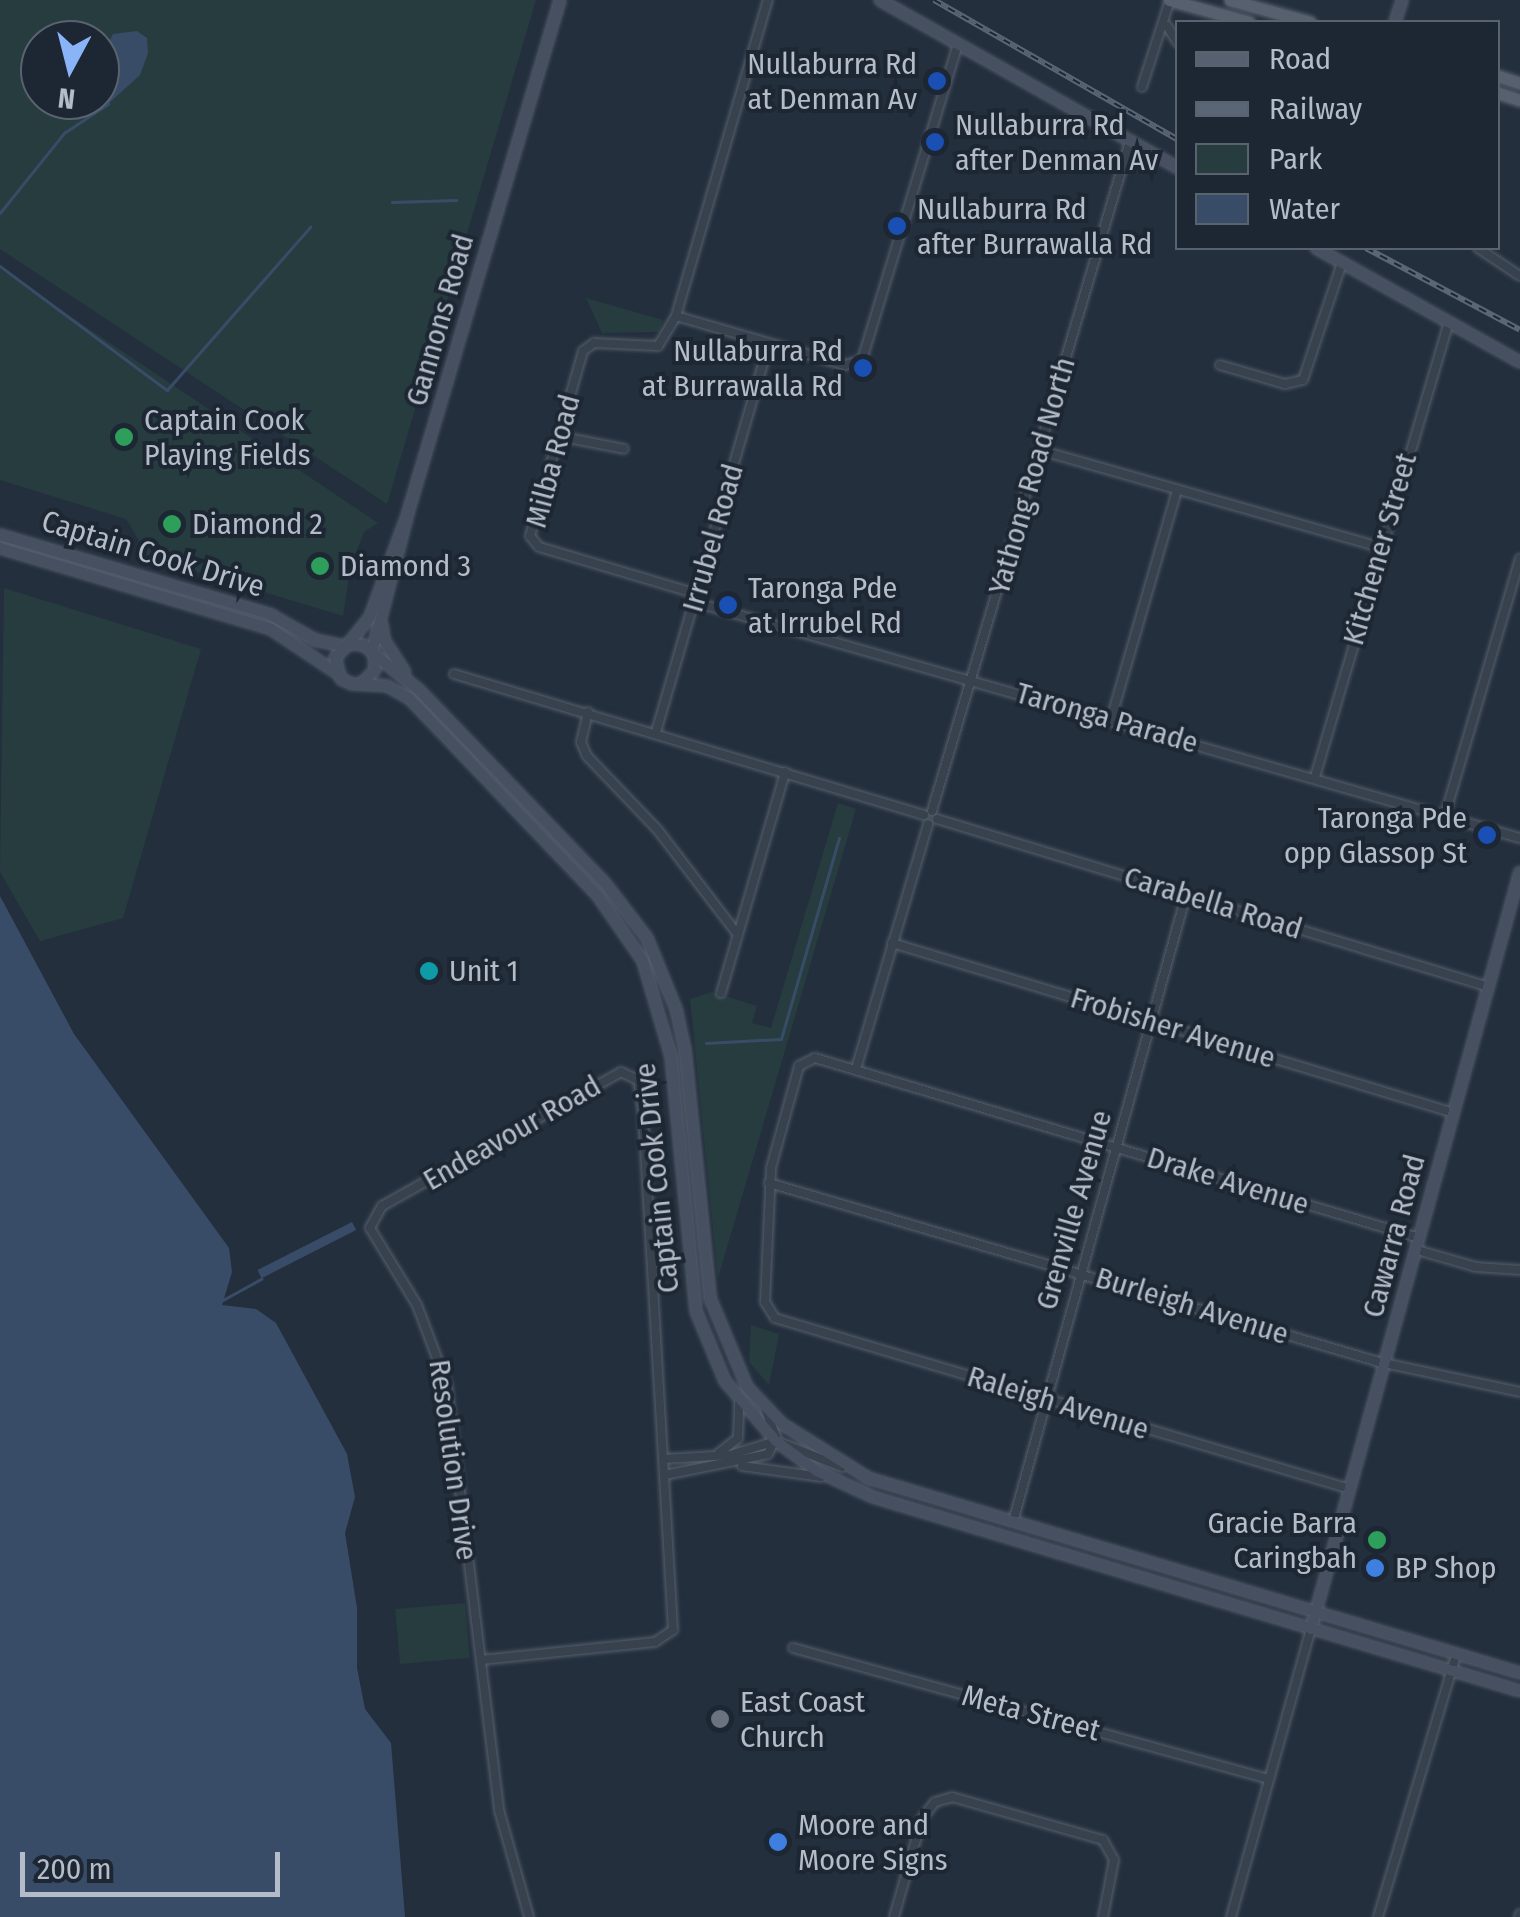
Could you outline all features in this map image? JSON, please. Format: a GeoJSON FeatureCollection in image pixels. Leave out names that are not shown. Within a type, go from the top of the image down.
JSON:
{"type":"FeatureCollection","features":[{"type":"Feature","properties":{"kind":"main road","name":"Gannons Road"},"geometry":{"type":"LineString","coordinates":[[346,645],[370,617],[407,516],[560,0]]}},
{"type":"Feature","properties":{"kind":"main road"},"geometry":{"type":"LineString","coordinates":[[880,0],[1175,166]]}},
{"type":"Feature","properties":{"kind":"main road"},"geometry":{"type":"LineString","coordinates":[[1169,0],[1242,20]]}},
{"type":"Feature","properties":{"kind":"main road"},"geometry":{"type":"LineString","coordinates":[[1230,0],[1303,20]]}},
{"type":"Feature","properties":{"kind":"main road"},"geometry":{"type":"LineString","coordinates":[[1320,250],[1520,362]]}},
{"type":"Feature","properties":{"kind":"main road"},"geometry":{"type":"LineString","coordinates":[[373,653],[346,645],[335,658],[337,674],[362,683],[375,670],[373,653],[407,516]]}},
{"type":"Feature","properties":{"kind":"main road","name":"Captain Cook Drive"},"geometry":{"type":"LineString","coordinates":[[0,535],[252,609],[315,640],[346,645]]}},
{"type":"Feature","properties":{"kind":"main road","name":"Captain Cook Drive"},"geometry":{"type":"LineString","coordinates":[[0,548],[271,629],[337,674]]}},
{"type":"Feature","properties":{"kind":"main road"},"geometry":{"type":"LineString","coordinates":[[383,609],[384,640],[419,690]]}},
{"type":"Feature","properties":{"kind":"main road","name":"Captain Cook Drive"},"geometry":{"type":"LineString","coordinates":[[373,653],[419,690],[604,882],[647,938],[684,1050],[710,1298],[732,1360],[765,1408],[842,1468],[1013,1523],[1520,1673]]}},
{"type":"Feature","properties":{"kind":"main road","name":"Captain Cook Drive"},"geometry":{"type":"LineString","coordinates":[[362,683],[386,686],[410,699],[598,896],[643,961],[670,1056],[696,1311],[739,1402],[776,1442],[838,1483],[1010,1539],[1520,1691]]}},
{"type":"Feature","properties":{"kind":"main road","name":"Cawarra Road"},"geometry":{"type":"LineString","coordinates":[[1316,1612],[1520,872]]}},
{"type":"Feature","properties":{"kind":"main road","name":"Grenville Avenue"},"geometry":{"type":"LineString","coordinates":[[1010,1539],[1013,1523]]}},
{"type":"Feature","properties":{"kind":"main road"},"geometry":{"type":"LineString","coordinates":[[1311,1629],[1316,1612]]}},
{"type":"Feature","properties":{"kind":"street"},"geometry":{"type":"LineString","coordinates":[[768,0],[676,316],[856,365],[865,354],[958,44]]}},
{"type":"Feature","properties":{"kind":"street"},"geometry":{"type":"LineString","coordinates":[[1142,87],[1166,26],[1169,0]]}},
{"type":"Feature","properties":{"kind":"street"},"geometry":{"type":"LineString","coordinates":[[1166,26],[1175,39]]}},
{"type":"Feature","properties":{"kind":"street","name":"Yathong Road North"},"geometry":{"type":"LineString","coordinates":[[856,1069],[1130,141]]}},
{"type":"Feature","properties":{"kind":"street"},"geometry":{"type":"LineString","coordinates":[[1481,250],[1520,276]]}},
{"type":"Feature","properties":{"kind":"street"},"geometry":{"type":"LineString","coordinates":[[1220,365],[1285,384],[1302,380],[1342,262]]}},
{"type":"Feature","properties":{"kind":"street","name":"Milba Road"},"geometry":{"type":"LineString","coordinates":[[676,316],[663,342],[585,348],[530,532],[535,545],[695,598]]}},
{"type":"Feature","properties":{"kind":"street","name":"Kitchener Street"},"geometry":{"type":"LineString","coordinates":[[1314,777],[1448,323]]}},
{"type":"Feature","properties":{"kind":"street","name":"Irrubel Road"},"geometry":{"type":"LineString","coordinates":[[656,732],[769,344]]}},
{"type":"Feature","properties":{"kind":"street"},"geometry":{"type":"LineString","coordinates":[[558,436],[624,449]]}},
{"type":"Feature","properties":{"kind":"street"},"geometry":{"type":"LineString","coordinates":[[1039,450],[1380,547]]}},
{"type":"Feature","properties":{"kind":"street"},"geometry":{"type":"LineString","coordinates":[[1112,719],[1177,490]]}},
{"type":"Feature","properties":{"kind":"street"},"geometry":{"type":"LineString","coordinates":[[1445,815],[1520,559]]}},
{"type":"Feature","properties":{"kind":"street","name":"Taronga Parade"},"geometry":{"type":"LineString","coordinates":[[695,598],[1520,838]]}},
{"type":"Feature","properties":{"kind":"street","name":"Carabella Road"},"geometry":{"type":"LineString","coordinates":[[454,674],[656,732],[1489,988]]}},
{"type":"Feature","properties":{"kind":"street"},"geometry":{"type":"LineString","coordinates":[[588,712],[581,738],[586,756],[657,830],[738,936]]}},
{"type":"Feature","properties":{"kind":"street"},"geometry":{"type":"LineString","coordinates":[[721,993],[785,772]]}},
{"type":"Feature","properties":{"kind":"street","name":"Grenville Avenue"},"geometry":{"type":"LineString","coordinates":[[1013,1523],[1186,895]]}},
{"type":"Feature","properties":{"kind":"street","name":"Frobisher Avenue"},"geometry":{"type":"LineString","coordinates":[[892,943],[1454,1113]]}},
{"type":"Feature","properties":{"kind":"street","name":"Drake Avenue"},"geometry":{"type":"LineString","coordinates":[[768,1183],[806,1059],[856,1069],[1117,1148],[1418,1244],[1476,1268],[1520,1270]]}},
{"type":"Feature","properties":{"kind":"street","name":"Endeavour Road"},"geometry":{"type":"LineString","coordinates":[[371,1218],[612,1076],[631,1074],[642,1114],[666,1475],[673,1603],[666,1640],[481,1660]]}},
{"type":"Feature","properties":{"kind":"street","name":"Burleigh Avenue"},"geometry":{"type":"LineString","coordinates":[[768,1183],[1385,1363],[1506,1394],[1520,1392]]}},
{"type":"Feature","properties":{"kind":"street","name":"Raleigh Avenue"},"geometry":{"type":"LineString","coordinates":[[768,1183],[768,1313],[1350,1490]]}},
{"type":"Feature","properties":{"kind":"street","name":"Resolution Drive"},"geometry":{"type":"LineString","coordinates":[[371,1218],[370,1228],[436,1345],[447,1385],[499,1810],[529,1917]]}},
{"type":"Feature","properties":{"kind":"street"},"geometry":{"type":"LineString","coordinates":[[710,1457],[738,1438],[739,1402]]}},
{"type":"Feature","properties":{"kind":"street"},"geometry":{"type":"LineString","coordinates":[[765,1408],[776,1442]]}},
{"type":"Feature","properties":{"kind":"street"},"geometry":{"type":"LineString","coordinates":[[666,1475],[762,1458],[776,1442]]}},
{"type":"Feature","properties":{"kind":"street"},"geometry":{"type":"LineString","coordinates":[[664,1458],[710,1457],[776,1442],[842,1468]]}},
{"type":"Feature","properties":{"kind":"street"},"geometry":{"type":"LineString","coordinates":[[732,1466],[783,1468],[838,1483]]}},
{"type":"Feature","properties":{"kind":"street"},"geometry":{"type":"LineString","coordinates":[[1231,1917],[1311,1629]]}},
{"type":"Feature","properties":{"kind":"street","name":"Meta Street"},"geometry":{"type":"LineString","coordinates":[[793,1648],[1269,1779]]}},
{"type":"Feature","properties":{"kind":"street"},"geometry":{"type":"LineString","coordinates":[[1378,1917],[1456,1655]]}},
{"type":"Feature","properties":{"kind":"street"},"geometry":{"type":"LineString","coordinates":[[894,1917],[922,1818],[935,1802],[952,1797],[1103,1840],[1114,1860],[1103,1917]]}},
{"type":"Feature","properties":{"kind":"green space"},"geometry":{"type":"Polygon","coordinates":[[[0,0],[536,0],[387,504],[0,249],[0,0]]]}},
{"type":"Feature","properties":{"kind":"green space","name":"Captain Cook Playing Fields"},"geometry":{"type":"Polygon","coordinates":[[[0,269],[378,523],[364,532],[351,565],[343,616],[149,557],[126,519],[0,480],[0,269]]]}},
{"type":"Feature","properties":{"kind":"green space"},"geometry":{"type":"Polygon","coordinates":[[[586,298],[663,320],[659,332],[602,333],[586,298]]]}},
{"type":"Feature","properties":{"kind":"green space"},"geometry":{"type":"Polygon","coordinates":[[[4,588],[201,649],[123,918],[40,941],[0,872],[4,588]]]}},
{"type":"Feature","properties":{"kind":"green space"},"geometry":{"type":"Polygon","coordinates":[[[838,803],[856,809],[718,1278],[690,999],[712,992],[757,1006],[752,1023],[771,1028],[838,803]]]}},
{"type":"Feature","properties":{"kind":"green space"},"geometry":{"type":"Polygon","coordinates":[[[751,1325],[779,1334],[769,1385],[749,1362],[751,1325]]]}},
{"type":"Feature","properties":{"kind":"green space"},"geometry":{"type":"Polygon","coordinates":[[[465,1603],[470,1658],[400,1664],[395,1609],[465,1603]]]}},
{"type":"Feature","properties":{"kind":"water"},"geometry":{"type":"Polygon","coordinates":[[[137,31],[147,38],[148,53],[140,75],[120,93],[120,33],[137,31]]]}},
{"type":"Feature","properties":{"kind":"water"},"geometry":{"type":"Polygon","coordinates":[[[0,896],[74,1034],[229,1248],[232,1272],[222,1305],[256,1309],[276,1323],[347,1454],[355,1497],[345,1533],[357,1608],[357,1668],[365,1709],[391,1743],[405,1917],[0,1917],[0,896]]]}},
{"type":"Feature","properties":{"kind":"water"},"geometry":{"type":"Polygon","coordinates":[[[352,1222],[356,1230],[262,1278],[258,1270],[352,1222]]]}},
{"type":"Feature","properties":{"kind":"waterway"},"geometry":{"type":"LineString","coordinates":[[0,213],[64,133],[84,120]]}},
{"type":"Feature","properties":{"kind":"waterway"},"geometry":{"type":"LineString","coordinates":[[392,202],[456,200]]}},
{"type":"Feature","properties":{"kind":"waterway"},"geometry":{"type":"LineString","coordinates":[[0,266],[167,390],[310,227]]}},
{"type":"Feature","properties":{"kind":"waterway"},"geometry":{"type":"LineString","coordinates":[[706,1043],[781,1039],[839,838]]}},
{"type":"Feature","properties":{"kind":"waterway"},"geometry":{"type":"LineString","coordinates":[[221,1301],[261,1279]]}},
{"type":"Feature","properties":{"kind":"railway"},"geometry":{"type":"LineString","coordinates":[[934,0],[1175,138]]}},
{"type":"Feature","properties":{"kind":"railway"},"geometry":{"type":"LineString","coordinates":[[1370,250],[1520,330]]}},
{"type":"Feature","properties":{"kind":"place","name":"Nullaburra Rd at Denman Av"},"geometry":{"type":"Point","coordinates":[937,81]}},
{"type":"Feature","properties":{"kind":"place","name":"Nullaburra Rd after Denman Av"},"geometry":{"type":"Point","coordinates":[935,142]}},
{"type":"Feature","properties":{"kind":"place","name":"Nullaburra Rd after Burrawalla Rd"},"geometry":{"type":"Point","coordinates":[897,226]}},
{"type":"Feature","properties":{"kind":"place","name":"Nullaburra Rd at Burrawalla Rd"},"geometry":{"type":"Point","coordinates":[863,368]}},
{"type":"Feature","properties":{"kind":"place","name":"Captain Cook Playing Fields"},"geometry":{"type":"Point","coordinates":[124,437]}},
{"type":"Feature","properties":{"kind":"place","name":"Diamond 2"},"geometry":{"type":"Point","coordinates":[172,524]}},
{"type":"Feature","properties":{"kind":"place","name":"Diamond 3"},"geometry":{"type":"Point","coordinates":[320,566]}},
{"type":"Feature","properties":{"kind":"place","name":"Taronga Pde at Irrubel Rd"},"geometry":{"type":"Point","coordinates":[728,605]}},
{"type":"Feature","properties":{"kind":"place","name":"Taronga Pde opp Glassop St"},"geometry":{"type":"Point","coordinates":[1487,835]}},
{"type":"Feature","properties":{"kind":"place","name":"Unit 1"},"geometry":{"type":"Point","coordinates":[429,971]}},
{"type":"Feature","properties":{"kind":"place","name":"Gracie Barra Caringbah"},"geometry":{"type":"Point","coordinates":[1377,1540]}},
{"type":"Feature","properties":{"kind":"place","name":"BP Shop"},"geometry":{"type":"Point","coordinates":[1375,1568]}},
{"type":"Feature","properties":{"kind":"place","name":"East Coast Church"},"geometry":{"type":"Point","coordinates":[720,1719]}},
{"type":"Feature","properties":{"kind":"place","name":"Moore and Moore Signs"},"geometry":{"type":"Point","coordinates":[778,1842]}}]}
